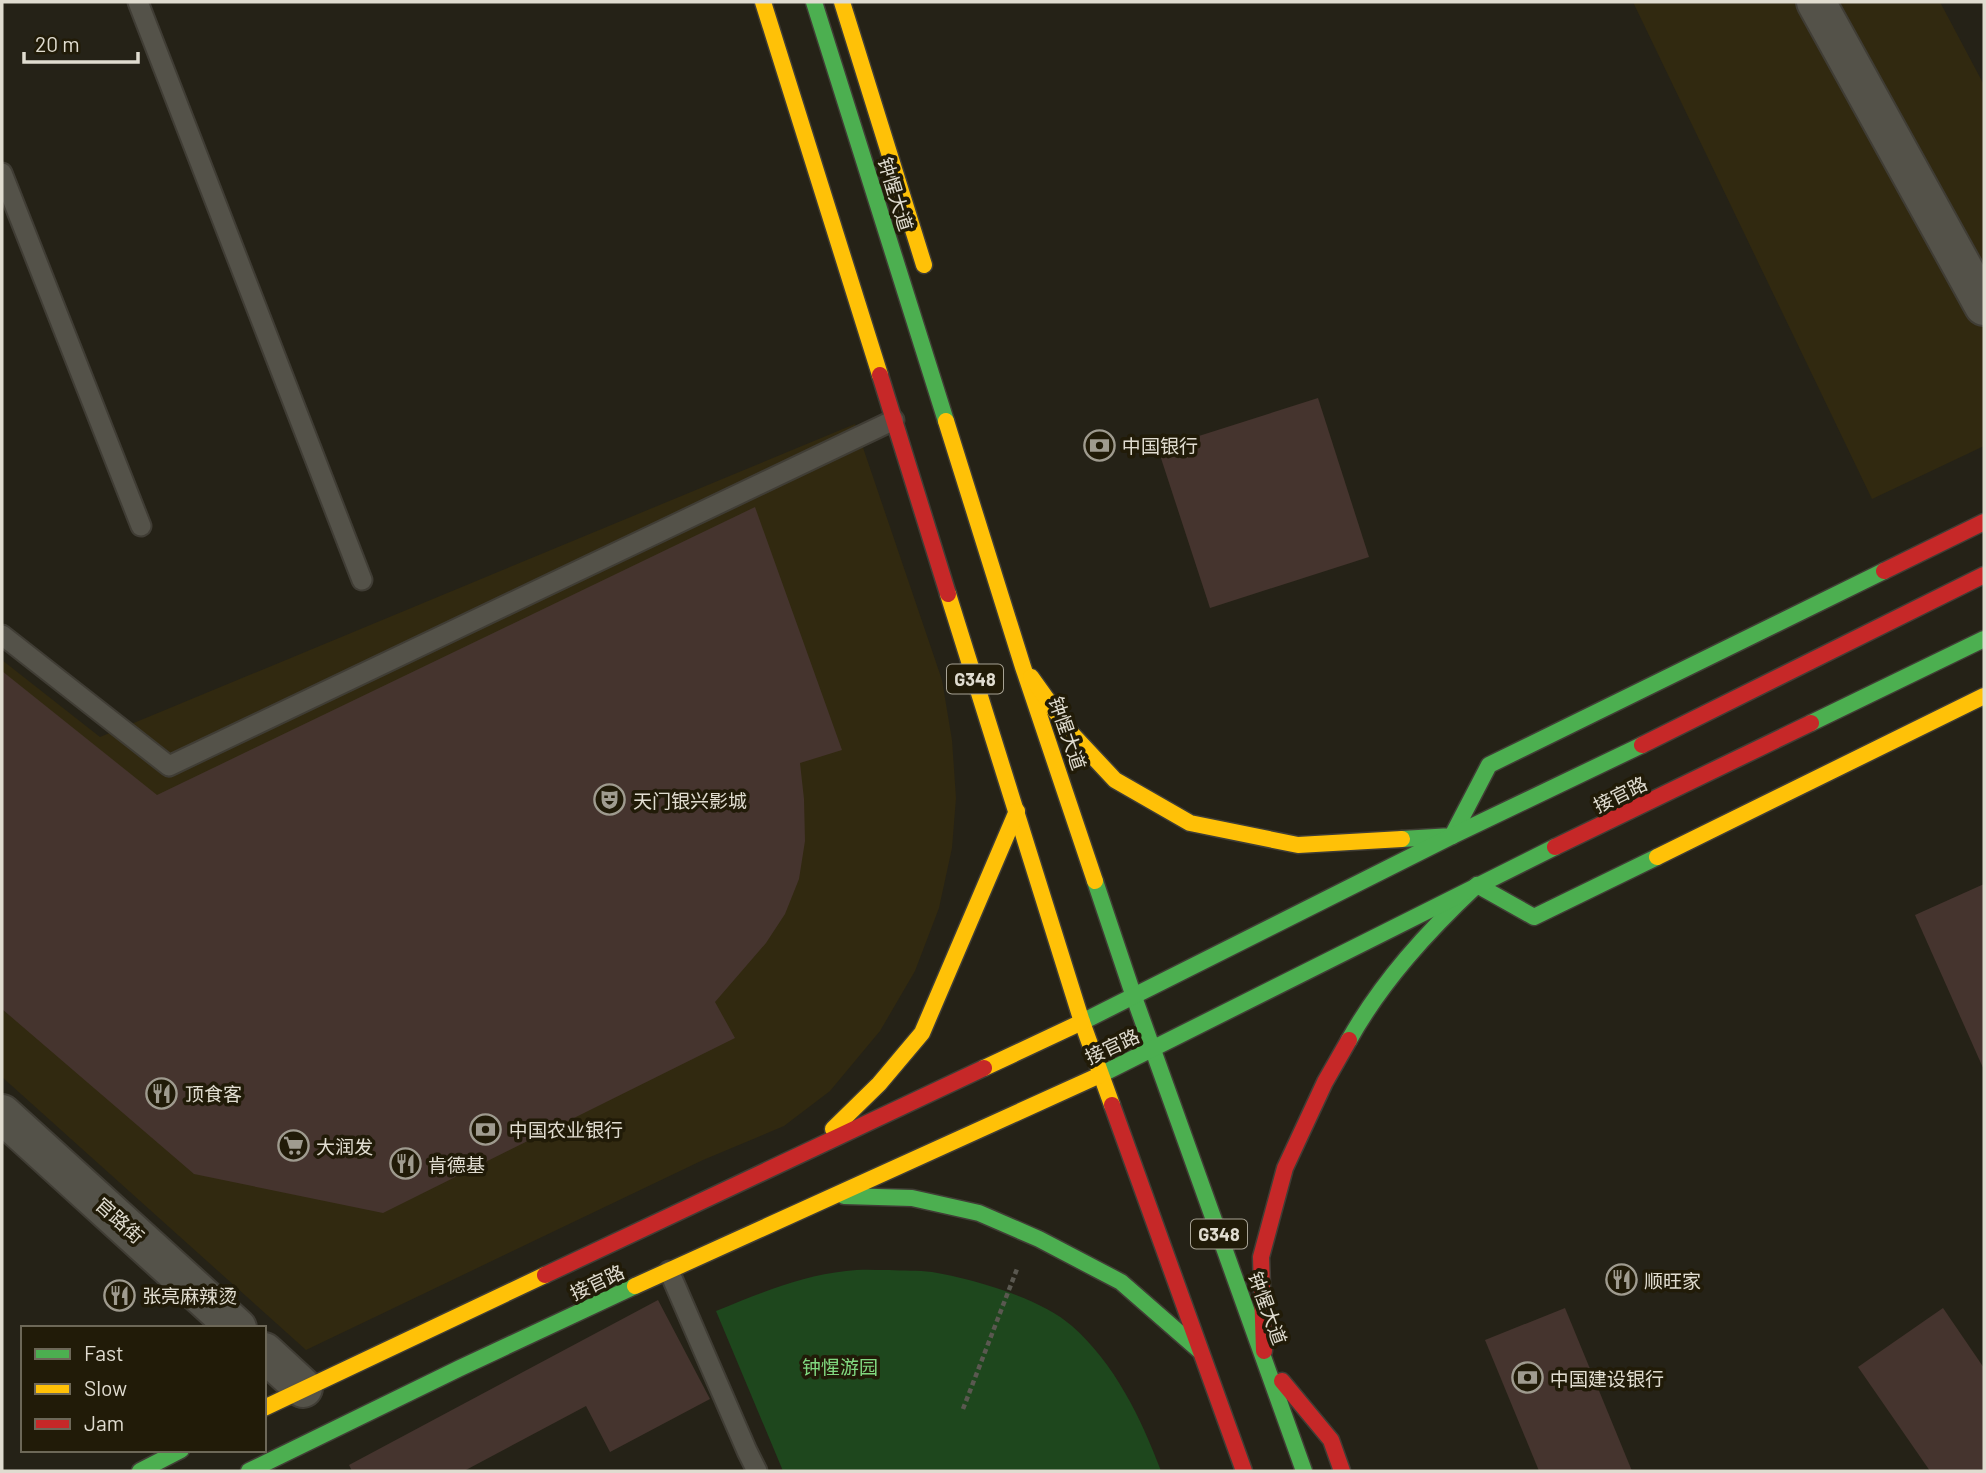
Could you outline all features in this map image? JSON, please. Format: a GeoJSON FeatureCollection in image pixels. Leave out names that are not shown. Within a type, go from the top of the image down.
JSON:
{"type":"FeatureCollection","features":[{"type":"Feature","properties":{"kind":"main road","name":"G348"},"geometry":{"type":"LineString","coordinates":[[763,2],[1082,1023],[1244,1471]]}},
{"type":"Feature","properties":{"kind":"main road","name":"钟惺大道"},"geometry":{"type":"LineString","coordinates":[[814,2],[1023,667],[1134,996],[1304,1471]]}},
{"type":"Feature","properties":{"kind":"main road"},"geometry":{"type":"LineString","coordinates":[[842,2],[928,277]]}},
{"type":"Feature","properties":{"kind":"main road"},"geometry":{"type":"LineString","coordinates":[[935,332],[940,402]]}},
{"type":"Feature","properties":{"kind":"main road"},"geometry":{"type":"LineString","coordinates":[[858,362],[894,420]]}},
{"type":"Feature","properties":{"kind":"main road"},"geometry":{"type":"LineString","coordinates":[[1023,667],[1071,733],[1115,780],[1190,823],[1298,845],[1452,836],[1489,765],[1984,522]]}},
{"type":"Feature","properties":{"kind":"main road","name":"接官路"},"geometry":{"type":"LineString","coordinates":[[266,1407],[1082,1023],[1452,836],[1984,575]]}},
{"type":"Feature","properties":{"kind":"main road","name":"接官路"},"geometry":{"type":"LineString","coordinates":[[249,1471],[363,1414],[669,1271],[1153,1050],[1477,885],[1984,639]]}},
{"type":"Feature","properties":{"kind":"main road"},"geometry":{"type":"LineString","coordinates":[[1342,1471],[1331,1440],[1264,1360],[1261,1258],[1285,1168],[1325,1082],[1367,1007],[1434,926],[1477,885],[1534,916],[1984,696]]}},
{"type":"Feature","properties":{"kind":"main road"},"geometry":{"type":"LineString","coordinates":[[814,1149],[879,1084],[922,1033],[1017,811]]}},
{"type":"Feature","properties":{"kind":"main road"},"geometry":{"type":"LineString","coordinates":[[835,1195],[912,1198],[979,1213],[1030,1235],[1121,1282],[1200,1351],[1212,1431]]}},
{"type":"Feature","properties":{"kind":"main road"},"geometry":{"type":"LineString","coordinates":[[140,1471],[177,1452]]}},
{"type":"Feature","properties":{"kind":"street"},"geometry":{"type":"LineString","coordinates":[[1816,2],[1984,306]]}},
{"type":"Feature","properties":{"kind":"street","name":"官路街"},"geometry":{"type":"LineString","coordinates":[[2,1114],[235,1326]]}},
{"type":"Feature","properties":{"kind":"street"},"geometry":{"type":"LineString","coordinates":[[266,1355],[303,1388]]}},
{"type":"Feature","properties":{"kind":"lane"},"geometry":{"type":"LineString","coordinates":[[138,2],[362,580]]}},
{"type":"Feature","properties":{"kind":"lane"},"geometry":{"type":"LineString","coordinates":[[2,173],[141,526]]}},
{"type":"Feature","properties":{"kind":"lane"},"geometry":{"type":"LineString","coordinates":[[2,635],[169,766],[894,420]]}},
{"type":"Feature","properties":{"kind":"lane"},"geometry":{"type":"LineString","coordinates":[[669,1271],[757,1471]]}},
{"type":"Feature","properties":{"kind":"path"},"geometry":{"type":"LineString","coordinates":[[963,1409],[1030,1235]]}},
{"type":"Feature","properties":{"kind":"shaded area"},"geometry":{"type":"Polygon","coordinates":[[[1633,2],[1940,2],[1984,85],[1984,446],[1872,499],[1633,2]]]}},
{"type":"Feature","properties":{"kind":"shaded area"},"geometry":{"type":"Polygon","coordinates":[[[855,424],[942,680],[952,740],[956,798],[952,848],[939,908],[915,971],[880,1031],[830,1091],[784,1126],[703,1160],[306,1350],[2,1077],[2,660],[100,737],[855,424]]]}},
{"type":"Feature","properties":{"kind":"green space","name":"钟惺游园"},"geometry":{"type":"Polygon","coordinates":[[[851,1270],[932,1272],[967,1279],[1025,1298],[1059,1316],[1087,1341],[1114,1375],[1145,1431],[1161,1471],[783,1471],[716,1311],[812,1277],[851,1270]]]}},
{"type":"Feature","properties":{"kind":"building"},"geometry":{"type":"Polygon","coordinates":[[[1318,398],[1369,557],[1210,608],[1158,449],[1318,398]]]}},
{"type":"Feature","properties":{"kind":"building"},"geometry":{"type":"Polygon","coordinates":[[[755,507],[842,750],[800,763],[805,841],[799,879],[785,914],[766,943],[715,1002],[735,1038],[383,1213],[194,1174],[2,1009],[2,671],[157,795],[755,507]]]}},
{"type":"Feature","properties":{"kind":"building"},"geometry":{"type":"Polygon","coordinates":[[[1984,884],[1984,1070],[1915,915],[1984,884]]]}},
{"type":"Feature","properties":{"kind":"building"},"geometry":{"type":"Polygon","coordinates":[[[658,1300],[710,1399],[610,1452],[586,1406],[464,1471],[352,1471],[349,1465],[658,1300]]]}},
{"type":"Feature","properties":{"kind":"building"},"geometry":{"type":"Polygon","coordinates":[[[1565,1308],[1632,1471],[1539,1471],[1485,1340],[1565,1308]]]}},
{"type":"Feature","properties":{"kind":"building"},"geometry":{"type":"Polygon","coordinates":[[[1943,1308],[1984,1368],[1984,1471],[1930,1471],[1858,1367],[1943,1308]]]}},
{"type":"Feature","properties":{"kind":"traffic: fast"},"geometry":{"type":"LineString","coordinates":[[814,2],[946,421]]}},
{"type":"Feature","properties":{"kind":"traffic: fast"},"geometry":{"type":"LineString","coordinates":[[1402,839],[1452,836],[1489,765],[1884,571]]}},
{"type":"Feature","properties":{"kind":"traffic: fast"},"geometry":{"type":"LineString","coordinates":[[1811,723],[1984,639]]}},
{"type":"Feature","properties":{"kind":"traffic: fast"},"geometry":{"type":"LineString","coordinates":[[1082,1022],[1452,836],[1642,745]]}},
{"type":"Feature","properties":{"kind":"traffic: fast"},"geometry":{"type":"LineString","coordinates":[[1100,1075],[1555,847]]}},
{"type":"Feature","properties":{"kind":"traffic: fast"},"geometry":{"type":"LineString","coordinates":[[1349,1040],[1391,977],[1441,920],[1477,885],[1534,917],[1657,857]]}},
{"type":"Feature","properties":{"kind":"traffic: fast"},"geometry":{"type":"LineString","coordinates":[[1095,881],[1304,1471]]}},
{"type":"Feature","properties":{"kind":"traffic: fast"},"geometry":{"type":"LineString","coordinates":[[844,1196],[912,1198],[979,1213],[1039,1239],[1121,1282],[1200,1351]]}},
{"type":"Feature","properties":{"kind":"traffic: fast"},"geometry":{"type":"LineString","coordinates":[[249,1471],[635,1286]]}},
{"type":"Feature","properties":{"kind":"traffic: fast"},"geometry":{"type":"LineString","coordinates":[[140,1471],[177,1452]]}},
{"type":"Feature","properties":{"kind":"traffic: slow"},"geometry":{"type":"LineString","coordinates":[[763,2],[880,375]]}},
{"type":"Feature","properties":{"kind":"traffic: slow"},"geometry":{"type":"LineString","coordinates":[[842,2],[924,265]]}},
{"type":"Feature","properties":{"kind":"traffic: slow"},"geometry":{"type":"LineString","coordinates":[[946,421],[1023,667],[1095,881]]}},
{"type":"Feature","properties":{"kind":"traffic: slow"},"geometry":{"type":"LineString","coordinates":[[948,594],[1082,1022],[1112,1105]]}},
{"type":"Feature","properties":{"kind":"traffic: slow"},"geometry":{"type":"LineString","coordinates":[[1031,677],[1071,733],[1115,780],[1190,823],[1298,845],[1402,839]]}},
{"type":"Feature","properties":{"kind":"traffic: slow"},"geometry":{"type":"LineString","coordinates":[[1657,857],[1984,696]]}},
{"type":"Feature","properties":{"kind":"traffic: slow"},"geometry":{"type":"LineString","coordinates":[[833,1129],[879,1084],[922,1033],[1017,811]]}},
{"type":"Feature","properties":{"kind":"traffic: slow"},"geometry":{"type":"LineString","coordinates":[[984,1068],[1082,1022]]}},
{"type":"Feature","properties":{"kind":"traffic: slow"},"geometry":{"type":"LineString","coordinates":[[635,1286],[1100,1075]]}},
{"type":"Feature","properties":{"kind":"traffic: slow"},"geometry":{"type":"LineString","coordinates":[[266,1407],[545,1275]]}},
{"type":"Feature","properties":{"kind":"traffic: jam"},"geometry":{"type":"LineString","coordinates":[[880,375],[948,594]]}},
{"type":"Feature","properties":{"kind":"traffic: jam"},"geometry":{"type":"LineString","coordinates":[[1884,571],[1984,522]]}},
{"type":"Feature","properties":{"kind":"traffic: jam"},"geometry":{"type":"LineString","coordinates":[[1642,745],[1984,575]]}},
{"type":"Feature","properties":{"kind":"traffic: jam"},"geometry":{"type":"LineString","coordinates":[[1555,847],[1811,723]]}},
{"type":"Feature","properties":{"kind":"traffic: jam"},"geometry":{"type":"LineString","coordinates":[[1264,1351],[1261,1257],[1285,1168],[1325,1082],[1349,1040]]}},
{"type":"Feature","properties":{"kind":"traffic: jam"},"geometry":{"type":"LineString","coordinates":[[545,1275],[984,1068]]}},
{"type":"Feature","properties":{"kind":"traffic: jam"},"geometry":{"type":"LineString","coordinates":[[1112,1105],[1244,1471]]}},
{"type":"Feature","properties":{"kind":"traffic: jam"},"geometry":{"type":"LineString","coordinates":[[1282,1381],[1331,1440],[1342,1471]]}},
{"type":"Feature","properties":{"kind":"place","name":"中国银行"},"geometry":{"type":"Point","coordinates":[1099,445]}},
{"type":"Feature","properties":{"kind":"place","name":"天门银兴影城"},"geometry":{"type":"Point","coordinates":[610,800]}},
{"type":"Feature","properties":{"kind":"place","name":"顶食客"},"geometry":{"type":"Point","coordinates":[162,1093]}},
{"type":"Feature","properties":{"kind":"place","name":"中国农业银行"},"geometry":{"type":"Point","coordinates":[486,1129]}},
{"type":"Feature","properties":{"kind":"place","name":"大润发"},"geometry":{"type":"Point","coordinates":[293,1146]}},
{"type":"Feature","properties":{"kind":"place","name":"肯德基"},"geometry":{"type":"Point","coordinates":[405,1164]}},
{"type":"Feature","properties":{"kind":"place","name":"顺旺家"},"geometry":{"type":"Point","coordinates":[1621,1280]}},
{"type":"Feature","properties":{"kind":"place","name":"张亮麻辣烫"},"geometry":{"type":"Point","coordinates":[119,1295]}},
{"type":"Feature","properties":{"kind":"place","name":"中国建设银行"},"geometry":{"type":"Point","coordinates":[1527,1378]}}]}
